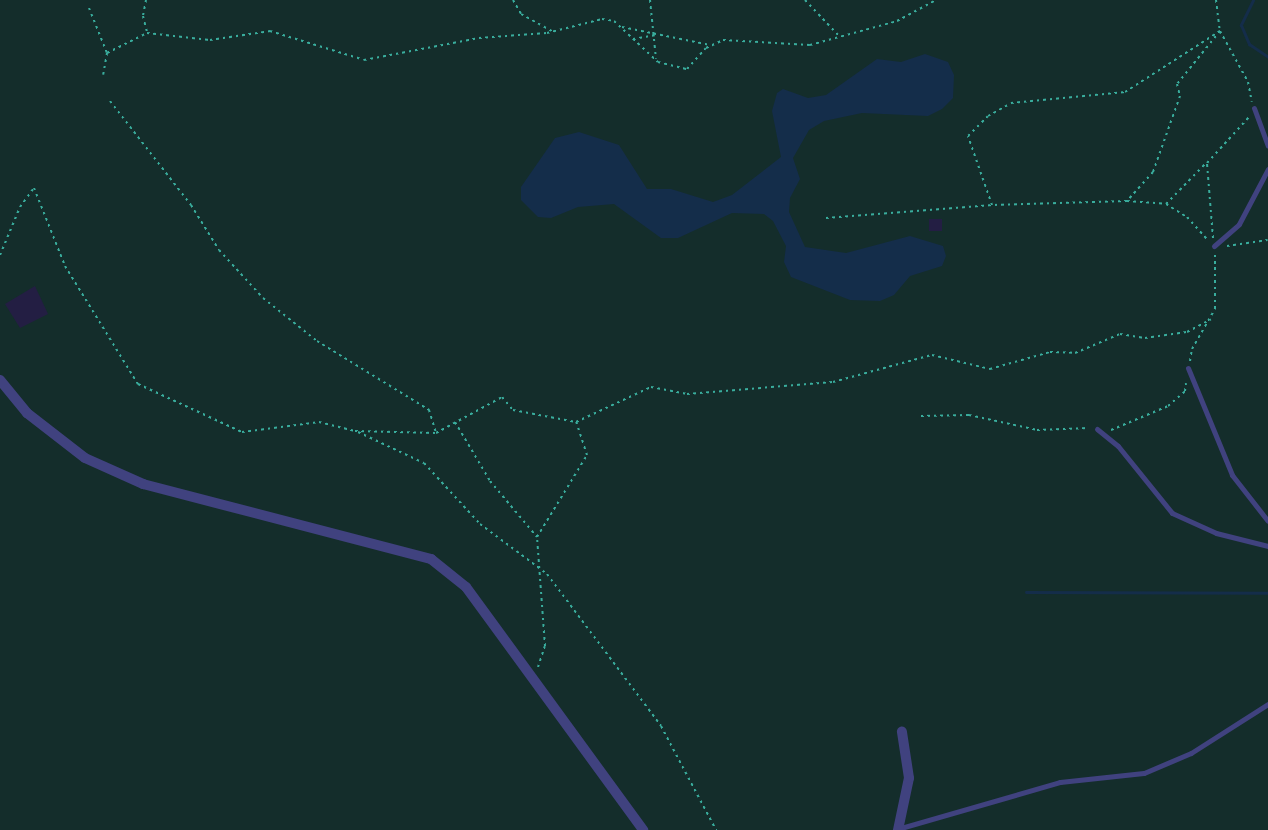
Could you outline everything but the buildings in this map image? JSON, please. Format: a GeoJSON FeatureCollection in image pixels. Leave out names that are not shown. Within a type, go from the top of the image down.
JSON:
{"type":"FeatureCollection","features":[{"type":"Feature","properties":{"kind":"street"},"geometry":{"type":"LineString","coordinates":[[0,380],[27,413],[85,458],[144,484],[431,559],[466,587],[532,675],[643,830]]}},
{"type":"Feature","properties":{"kind":"street"},"geometry":{"type":"LineString","coordinates":[[900,829],[908,778],[902,732]]}},
{"type":"Feature","properties":{"kind":"lane"},"geometry":{"type":"LineString","coordinates":[[1254,108],[1268,146]]}},
{"type":"Feature","properties":{"kind":"lane"},"geometry":{"type":"LineString","coordinates":[[1214,246],[1238,224],[1268,169]]}},
{"type":"Feature","properties":{"kind":"lane"},"geometry":{"type":"LineString","coordinates":[[1188,368],[1232,475],[1268,521]]}},
{"type":"Feature","properties":{"kind":"lane"},"geometry":{"type":"LineString","coordinates":[[1097,429],[1118,446],[1172,513],[1216,533],[1268,546]]}},
{"type":"Feature","properties":{"kind":"lane"},"geometry":{"type":"LineString","coordinates":[[900,829],[1060,782],[1144,772],[1191,753],[1268,704]]}},
{"type":"Feature","properties":{"kind":"path"},"geometry":{"type":"LineString","coordinates":[[146,0],[143,16],[147,33]]}},
{"type":"Feature","properties":{"kind":"path"},"geometry":{"type":"LineString","coordinates":[[513,0],[521,14],[554,32]]}},
{"type":"Feature","properties":{"kind":"path"},"geometry":{"type":"LineString","coordinates":[[650,0],[656,35],[656,60]]}},
{"type":"Feature","properties":{"kind":"path"},"geometry":{"type":"LineString","coordinates":[[805,0],[840,37]]}},
{"type":"Feature","properties":{"kind":"path"},"geometry":{"type":"LineString","coordinates":[[620,26],[656,60],[687,69],[710,46],[723,40],[810,45],[897,21],[936,0]]}},
{"type":"Feature","properties":{"kind":"path"},"geometry":{"type":"LineString","coordinates":[[1166,204],[1242,128],[1254,108],[1248,82],[1220,31],[1216,0]]}},
{"type":"Feature","properties":{"kind":"path"},"geometry":{"type":"LineString","coordinates":[[89,8],[107,53],[103,76]]}},
{"type":"Feature","properties":{"kind":"path"},"geometry":{"type":"LineString","coordinates":[[107,53],[147,33],[210,40],[270,32],[364,60],[479,38],[554,32],[602,20],[656,35],[710,46]]}},
{"type":"Feature","properties":{"kind":"path"},"geometry":{"type":"LineString","coordinates":[[1127,201],[1142,189],[1153,172],[1180,96],[1177,84],[1220,31]]}},
{"type":"Feature","properties":{"kind":"path"},"geometry":{"type":"LineString","coordinates":[[992,205],[968,136],[988,116],[1011,103],[1125,92],[1220,31]]}},
{"type":"Feature","properties":{"kind":"path"},"geometry":{"type":"LineString","coordinates":[[633,39],[656,35]]}},
{"type":"Feature","properties":{"kind":"path"},"geometry":{"type":"LineString","coordinates":[[110,101],[191,205],[219,250],[263,298],[317,341],[429,410],[436,433]]}},
{"type":"Feature","properties":{"kind":"path"},"geometry":{"type":"LineString","coordinates":[[921,416],[969,415],[1037,430],[1115,430],[1168,406],[1185,390],[1192,348],[1211,319],[1217,287],[1207,163]]}},
{"type":"Feature","properties":{"kind":"path"},"geometry":{"type":"LineString","coordinates":[[0,255],[20,206],[34,188],[65,266],[138,384],[242,432],[319,422],[356,431],[424,463],[480,524],[538,567],[661,726],[716,830]]}},
{"type":"Feature","properties":{"kind":"path"},"geometry":{"type":"LineString","coordinates":[[826,218],[992,205],[1127,201],[1166,204],[1186,216],[1214,246]]}},
{"type":"Feature","properties":{"kind":"path"},"geometry":{"type":"LineString","coordinates":[[1214,252],[1234,242],[1268,240]]}},
{"type":"Feature","properties":{"kind":"path"},"geometry":{"type":"LineString","coordinates":[[356,431],[436,433],[502,397],[513,410],[576,422],[651,386],[686,394],[833,382],[932,355],[990,369],[1050,352],[1075,353],[1120,334],[1145,338],[1187,332],[1211,319]]}},
{"type":"Feature","properties":{"kind":"path"},"geometry":{"type":"LineString","coordinates":[[455,422],[490,481],[537,537]]}},
{"type":"Feature","properties":{"kind":"path"},"geometry":{"type":"LineString","coordinates":[[532,675],[543,659],[545,646],[537,537],[587,455],[576,422]]}},
{"type":"Feature","properties":{"kind":"green space"},"geometry":{"type":"Polygon","coordinates":[[[0,0],[1268,0],[1268,830],[0,830],[0,0]]]}},
{"type":"Feature","properties":{"kind":"water"},"geometry":{"type":"Polygon","coordinates":[[[925,54],[948,62],[954,75],[953,98],[942,109],[928,116],[862,113],[824,121],[809,130],[793,158],[800,179],[790,198],[789,212],[805,247],[846,253],[910,236],[943,246],[946,256],[942,266],[910,276],[894,295],[880,301],[850,300],[791,277],[784,262],[786,246],[773,221],[764,214],[732,213],[678,238],[661,238],[614,204],[578,207],[551,218],[538,217],[521,200],[521,187],[555,138],[579,132],[619,145],[647,189],[671,189],[713,202],[732,195],[781,157],[772,111],[777,93],[783,89],[808,98],[826,95],[877,59],[901,62],[925,54]]]}},
{"type":"Feature","properties":{"kind":"waterway"},"geometry":{"type":"LineString","coordinates":[[1253,0],[1241,25],[1249,44],[1268,57]]}},
{"type":"Feature","properties":{"kind":"waterway"},"geometry":{"type":"LineString","coordinates":[[1026,592],[1268,593]]}}]}
